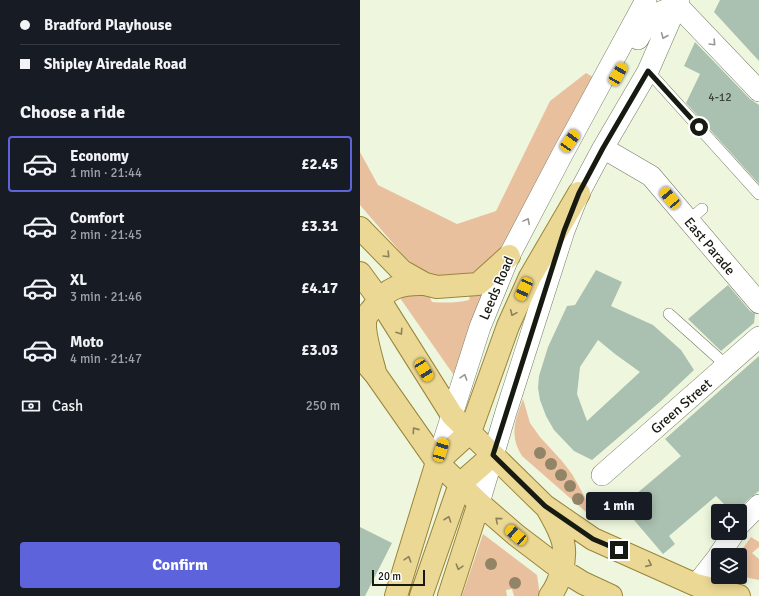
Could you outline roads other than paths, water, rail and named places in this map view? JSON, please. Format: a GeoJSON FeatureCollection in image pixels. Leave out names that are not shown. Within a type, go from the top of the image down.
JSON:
{"type":"FeatureCollection","features":[{"type":"Feature","properties":{"kind":"main road"},"geometry":{"type":"LineString","coordinates":[[438,462],[470,432],[508,326],[526,284],[579,193]]}},
{"type":"Feature","properties":{"kind":"main road"},"geometry":{"type":"LineString","coordinates":[[360,228],[402,272],[426,284],[437,287],[478,284],[509,256]]}},
{"type":"Feature","properties":{"kind":"main road"},"geometry":{"type":"LineString","coordinates":[[360,273],[379,299],[452,415],[545,506],[593,539],[696,585],[740,596]]}},
{"type":"Feature","properties":{"kind":"main road"},"geometry":{"type":"LineString","coordinates":[[376,375],[366,336],[366,318],[379,299],[397,287],[408,284],[426,284]]}},
{"type":"Feature","properties":{"kind":"main road"},"geometry":{"type":"LineString","coordinates":[[360,356],[376,375],[438,462],[479,503],[516,535],[562,570],[583,583],[611,596]]}},
{"type":"Feature","properties":{"kind":"main road"},"geometry":{"type":"LineString","coordinates":[[421,596],[460,484],[493,455]]}},
{"type":"Feature","properties":{"kind":"main road","name":"Leeds Road"},"geometry":{"type":"LineString","coordinates":[[396,596],[438,462]]}},
{"type":"Feature","properties":{"kind":"main road"},"geometry":{"type":"LineString","coordinates":[[449,596],[479,503]]}},
{"type":"Feature","properties":{"kind":"main road"},"geometry":{"type":"LineString","coordinates":[[545,506],[559,529],[563,543],[562,570],[550,596]]}},
{"type":"Feature","properties":{"kind":"street","name":"Leeds Road"},"geometry":{"type":"LineString","coordinates":[[438,462],[480,327],[509,256],[646,0]]}},
{"type":"Feature","properties":{"kind":"street"},"geometry":{"type":"LineString","coordinates":[[563,153],[618,74],[648,22],[656,14],[678,2]]}},
{"type":"Feature","properties":{"kind":"street"},"geometry":{"type":"LineString","coordinates":[[479,503],[564,231],[579,193],[603,148],[648,71],[678,2]]}},
{"type":"Feature","properties":{"kind":"street"},"geometry":{"type":"LineString","coordinates":[[678,2],[759,91]]}},
{"type":"Feature","properties":{"kind":"street","name":"East Parade"},"geometry":{"type":"LineString","coordinates":[[603,148],[651,176],[695,214],[759,303]]}},
{"type":"Feature","properties":{"kind":"street","name":"Green Street"},"geometry":{"type":"LineString","coordinates":[[602,475],[759,337]]}},
{"type":"Feature","properties":{"kind":"street"},"geometry":{"type":"LineString","coordinates":[[747,517],[759,505]]}},
{"type":"Feature","properties":{"kind":"street"},"geometry":{"type":"LineString","coordinates":[[696,585],[711,565]]}},
{"type":"Feature","properties":{"kind":"lane"},"geometry":{"type":"LineString","coordinates":[[648,71],[759,194]]}},
{"type":"Feature","properties":{"kind":"lane"},"geometry":{"type":"LineString","coordinates":[[669,314],[727,366]]}}]}
